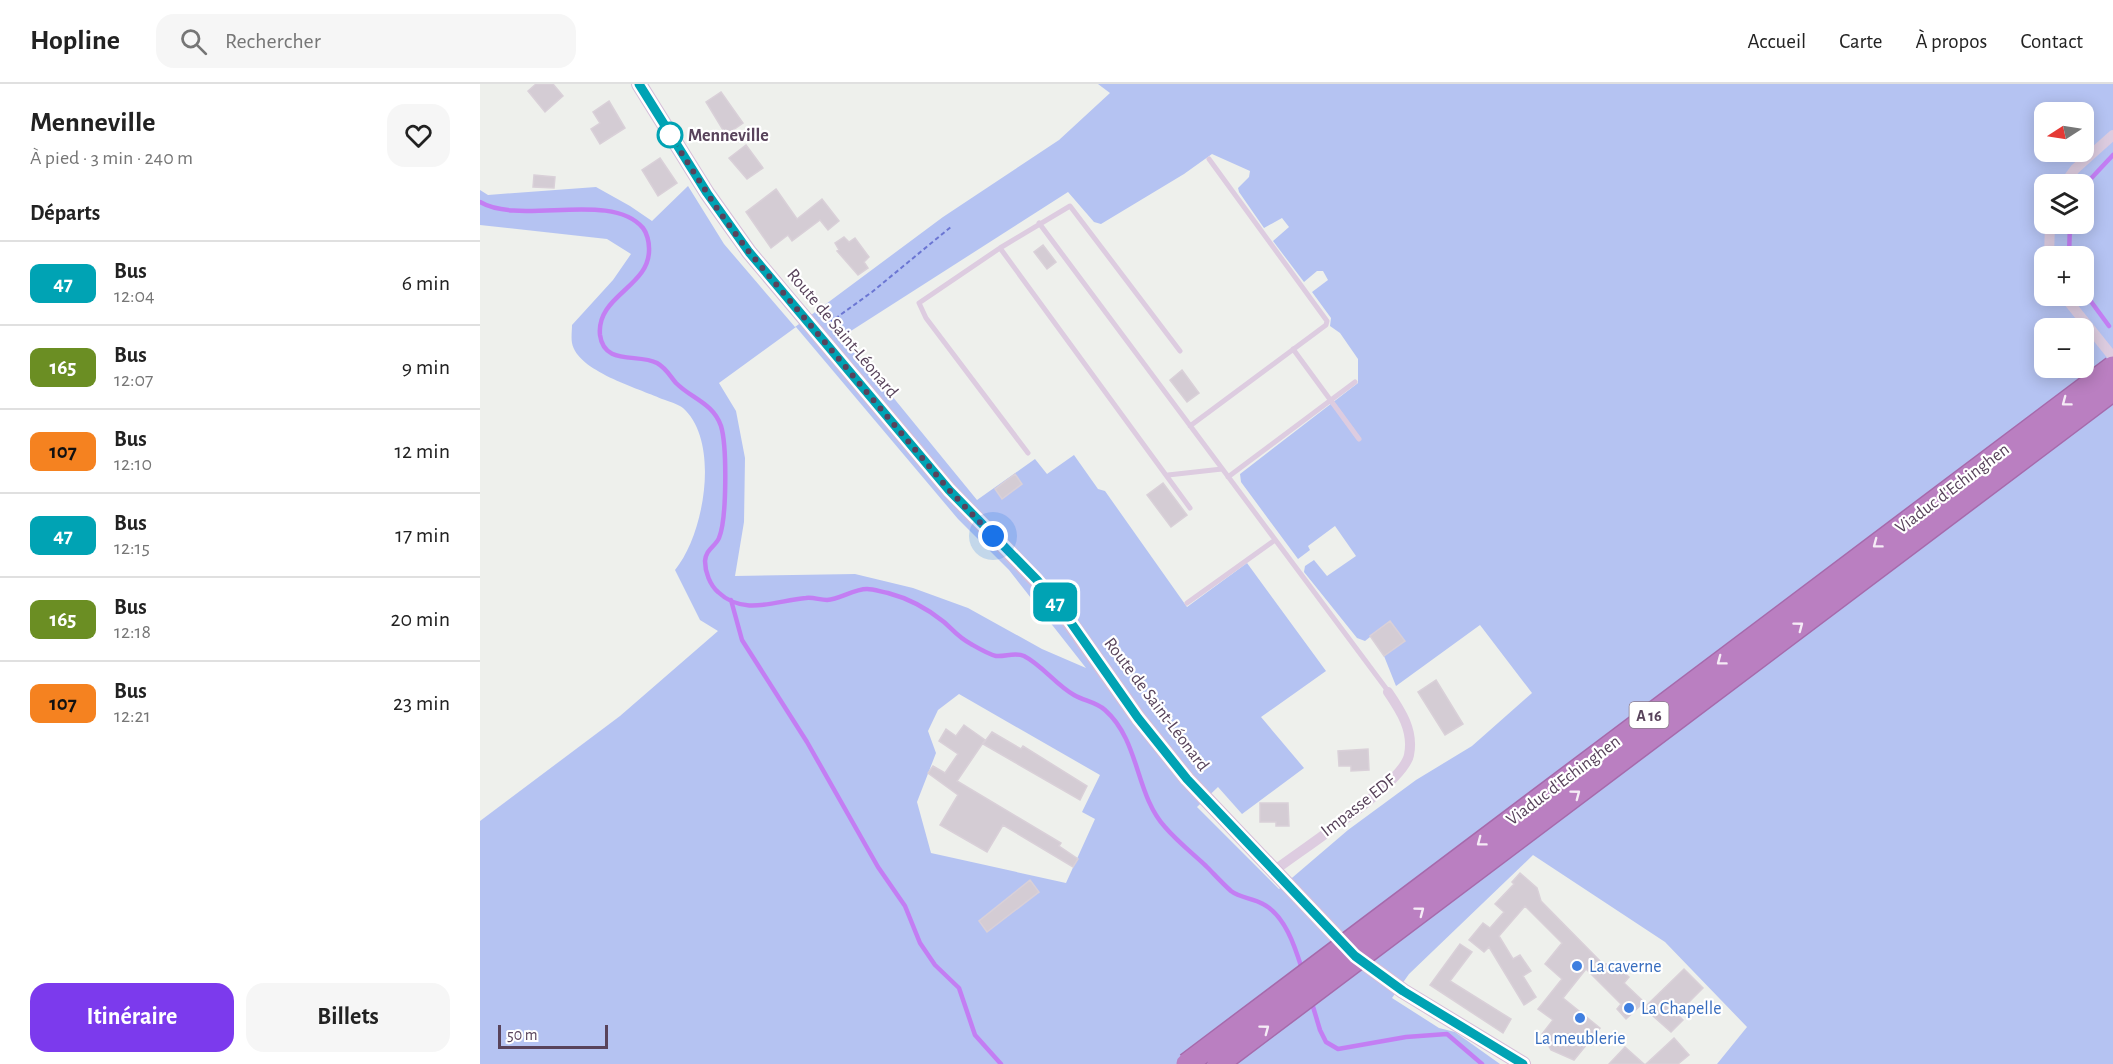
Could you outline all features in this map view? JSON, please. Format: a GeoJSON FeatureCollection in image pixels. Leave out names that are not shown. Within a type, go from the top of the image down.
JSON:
{"type":"FeatureCollection","features":[{"type":"Feature","properties":{"kind":"highway","name":"Viaduc d'Echinghen"},"geometry":{"type":"LineString","coordinates":[[1186,1064],[2113,367]]}},
{"type":"Feature","properties":{"kind":"highway","name":"Viaduc d'Echinghen"},"geometry":{"type":"LineString","coordinates":[[1218,1064],[2113,390]]}},
{"type":"Feature","properties":{"kind":"street","name":"Route de Saint-Léonard"},"geometry":{"type":"LineString","coordinates":[[639,84],[729,225],[949,490],[1037,580],[1062,610],[1138,718],[1175,765],[1275,870],[1333,936],[1355,956],[1403,991],[1523,1064]]}},
{"type":"Feature","properties":{"kind":"street"},"geometry":{"type":"LineString","coordinates":[[2071,174],[2113,135]]}},
{"type":"Feature","properties":{"kind":"street"},"geometry":{"type":"LineString","coordinates":[[2072,306],[2113,357]]}},
{"type":"Feature","properties":{"kind":"street","name":"Impasse EDF"},"geometry":{"type":"LineString","coordinates":[[1275,870],[1398,776],[1409,758],[1410,743],[1402,713],[1388,692]]}},
{"type":"Feature","properties":{"kind":"lane"},"geometry":{"type":"LineString","coordinates":[[1190,426],[1326,324],[1324,314],[1209,159]]}},
{"type":"Feature","properties":{"kind":"lane"},"geometry":{"type":"LineString","coordinates":[[1028,453],[926,318],[919,303],[1039,223],[1066,206],[1070,206],[1180,351]]}},
{"type":"Feature","properties":{"kind":"lane"},"geometry":{"type":"LineString","coordinates":[[1039,223],[1388,692]]}},
{"type":"Feature","properties":{"kind":"lane"},"geometry":{"type":"LineString","coordinates":[[1000,249],[1190,508]]}},
{"type":"Feature","properties":{"kind":"lane"},"geometry":{"type":"LineString","coordinates":[[1293,349],[1359,439]]}},
{"type":"Feature","properties":{"kind":"lane"},"geometry":{"type":"LineString","coordinates":[[1228,477],[1355,382]]}},
{"type":"Feature","properties":{"kind":"lane"},"geometry":{"type":"LineString","coordinates":[[1168,475],[1222,469]]}},
{"type":"Feature","properties":{"kind":"lane"},"geometry":{"type":"LineString","coordinates":[[1187,603],[1275,540]]}},
{"type":"Feature","properties":{"kind":"path"},"geometry":{"type":"LineString","coordinates":[[818,332],[872,292],[952,226]]}},
{"type":"Feature","properties":{"kind":"shaded area"},"geometry":{"type":"Polygon","coordinates":[[[1098,84],[2113,84],[2113,1064],[1717,1064],[1747,1027],[1665,942],[1533,855],[1409,974],[1392,998],[1439,1028],[1455,1032],[1500,1064],[480,1064],[480,821],[620,716],[718,631],[700,620],[675,570],[694,535],[704,489],[705,465],[702,443],[695,423],[678,405],[624,384],[596,370],[576,353],[572,343],[572,325],[613,280],[631,254],[607,239],[480,225],[480,190],[488,195],[596,187],[652,221],[688,186],[724,244],[795,327],[943,217],[1059,140],[1110,93],[1098,84]],[[1212,154],[1184,174],[1101,224],[1094,222],[1068,192],[843,336],[977,500],[1035,459],[1047,474],[1074,455],[1098,489],[1105,491],[1187,607],[1247,563],[1326,671],[1261,717],[1304,768],[1242,814],[1218,787],[1197,807],[1279,889],[1348,830],[1416,780],[1472,746],[1532,693],[1480,625],[1396,686],[1384,656],[1404,641],[1390,621],[1365,641],[1357,638],[1304,572],[1305,566],[1314,560],[1327,576],[1356,556],[1335,526],[1308,546],[1310,550],[1298,559],[1241,482],[1240,474],[1358,383],[1358,359],[1340,333],[1330,326],[1331,318],[1312,292],[1328,280],[1323,271],[1317,271],[1304,282],[1273,241],[1289,227],[1282,218],[1264,228],[1239,192],[1238,188],[1249,177],[1250,171],[1212,154]],[[796,327],[719,383],[736,411],[745,458],[744,522],[735,576],[855,574],[913,588],[968,608],[1042,649],[1086,668],[1009,570],[958,519],[796,327]],[[959,694],[938,710],[928,731],[936,753],[917,802],[931,853],[1066,883],[1095,819],[1082,812],[1100,775],[959,694]]]}},
{"type":"Feature","properties":{"kind":"building"},"geometry":{"type":"Polygon","coordinates":[[[536,84],[553,84],[563,96],[545,112],[528,91],[536,84]]]}},
{"type":"Feature","properties":{"kind":"building"},"geometry":{"type":"Polygon","coordinates":[[[721,92],[743,123],[726,135],[706,102],[721,92]]]}},
{"type":"Feature","properties":{"kind":"building"},"geometry":{"type":"Polygon","coordinates":[[[609,101],[625,128],[600,144],[591,129],[600,123],[593,112],[609,101]]]}},
{"type":"Feature","properties":{"kind":"building"},"geometry":{"type":"Polygon","coordinates":[[[746,145],[763,168],[747,179],[729,158],[746,145]]]}},
{"type":"Feature","properties":{"kind":"building"},"geometry":{"type":"Polygon","coordinates":[[[660,158],[677,183],[658,196],[642,170],[660,158]]]}},
{"type":"Feature","properties":{"kind":"building"},"geometry":{"type":"Polygon","coordinates":[[[534,175],[555,177],[554,188],[533,187],[534,175]]]}},
{"type":"Feature","properties":{"kind":"building"},"geometry":{"type":"Polygon","coordinates":[[[776,189],[797,219],[822,199],[839,221],[828,230],[820,220],[792,241],[788,235],[771,248],[746,212],[776,189]]]}},
{"type":"Feature","properties":{"kind":"building"},"geometry":{"type":"Polygon","coordinates":[[[844,237],[849,242],[855,238],[869,257],[864,262],[868,268],[858,275],[837,251],[839,250],[835,243],[844,237]]]}},
{"type":"Feature","properties":{"kind":"building"},"geometry":{"type":"Polygon","coordinates":[[[1043,245],[1056,262],[1047,269],[1034,252],[1043,245]]]}},
{"type":"Feature","properties":{"kind":"building"},"geometry":{"type":"Polygon","coordinates":[[[1182,370],[1199,393],[1187,402],[1170,380],[1182,370]]]}},
{"type":"Feature","properties":{"kind":"building"},"geometry":{"type":"Polygon","coordinates":[[[1015,474],[1022,484],[1002,499],[995,489],[1015,474]]]}},
{"type":"Feature","properties":{"kind":"building"},"geometry":{"type":"Polygon","coordinates":[[[1163,483],[1187,515],[1171,527],[1147,495],[1163,483]]]}},
{"type":"Feature","properties":{"kind":"building"},"geometry":{"type":"Polygon","coordinates":[[[1390,621],[1405,641],[1384,656],[1370,636],[1390,621]]]}},
{"type":"Feature","properties":{"kind":"building"},"geometry":{"type":"Polygon","coordinates":[[[1436,680],[1463,724],[1445,735],[1418,692],[1436,680]]]}},
{"type":"Feature","properties":{"kind":"building"},"geometry":{"type":"Polygon","coordinates":[[[964,725],[985,740],[957,781],[1061,843],[1059,846],[1078,859],[1073,867],[1003,825],[987,852],[940,825],[958,795],[928,773],[933,766],[945,773],[958,754],[939,741],[946,729],[956,736],[964,725]]]}},
{"type":"Feature","properties":{"kind":"building"},"geometry":{"type":"Polygon","coordinates":[[[992,732],[1021,749],[1023,746],[1087,786],[1080,800],[983,744],[992,732]]]}},
{"type":"Feature","properties":{"kind":"building"},"geometry":{"type":"Polygon","coordinates":[[[1368,749],[1369,770],[1351,771],[1351,766],[1339,766],[1338,751],[1368,749]]]}},
{"type":"Feature","properties":{"kind":"building"},"geometry":{"type":"Polygon","coordinates":[[[1260,803],[1288,803],[1289,826],[1276,826],[1276,822],[1260,822],[1260,803]]]}},
{"type":"Feature","properties":{"kind":"building"},"geometry":{"type":"Polygon","coordinates":[[[1520,873],[1537,888],[1541,901],[1604,965],[1611,968],[1615,964],[1629,977],[1624,983],[1644,1002],[1626,1019],[1617,1009],[1621,1004],[1586,969],[1563,998],[1600,1028],[1574,1060],[1551,1050],[1542,1034],[1553,1020],[1538,1009],[1562,979],[1545,964],[1562,943],[1525,906],[1499,936],[1513,959],[1520,955],[1531,971],[1523,976],[1536,997],[1524,1005],[1489,947],[1484,952],[1469,940],[1483,923],[1490,928],[1504,912],[1495,904],[1514,884],[1512,882],[1520,873]]]}},
{"type":"Feature","properties":{"kind":"building"},"geometry":{"type":"Polygon","coordinates":[[[1030,880],[1039,892],[987,932],[979,921],[1030,880]]]}},
{"type":"Feature","properties":{"kind":"building"},"geometry":{"type":"Polygon","coordinates":[[[1460,944],[1472,952],[1450,981],[1511,1019],[1503,1033],[1430,985],[1460,944]]]}},
{"type":"Feature","properties":{"kind":"building"},"geometry":{"type":"Polygon","coordinates":[[[1684,969],[1703,988],[1677,1014],[1683,1020],[1671,1032],[1644,1008],[1684,969]]]}},
{"type":"Feature","properties":{"kind":"building"},"geometry":{"type":"Polygon","coordinates":[[[1674,1038],[1689,1055],[1678,1064],[1646,1064],[1674,1038]]]}},
{"type":"Feature","properties":{"kind":"building"},"geometry":{"type":"Polygon","coordinates":[[[1625,1047],[1644,1064],[1609,1064],[1625,1047]]]}},
{"type":"Feature","properties":{"kind":"waterway"},"geometry":{"type":"LineString","coordinates":[[2094,175],[2113,155]]}},
{"type":"Feature","properties":{"kind":"waterway"},"geometry":{"type":"LineString","coordinates":[[480,202],[497,208],[518,211],[588,209],[610,211],[628,217],[643,228],[649,246],[647,261],[642,272],[606,310],[601,321],[600,335],[603,345],[615,355],[649,360],[660,365],[676,383],[713,412],[721,426],[724,449],[724,515],[719,538],[707,554],[705,561],[708,578],[718,592],[728,600],[739,604],[761,605],[795,599],[827,600],[862,589],[875,590],[903,598],[924,608],[963,639],[986,652],[996,656],[1021,655],[1031,660],[1067,691],[1105,710],[1125,737],[1155,814],[1174,837],[1231,891],[1271,909],[1288,932],[1302,969]]}},
{"type":"Feature","properties":{"kind":"waterway"},"geometry":{"type":"LineString","coordinates":[[2069,246],[2070,234]]}},
{"type":"Feature","properties":{"kind":"waterway"},"geometry":{"type":"LineString","coordinates":[[2094,306],[2109,326]]}},
{"type":"Feature","properties":{"kind":"waterway"},"geometry":{"type":"LineString","coordinates":[[731,600],[742,640],[807,742],[878,867],[905,906],[920,943],[935,965],[959,988],[975,1035],[1001,1064]]}},
{"type":"Feature","properties":{"kind":"waterway"},"geometry":{"type":"LineString","coordinates":[[1311,1000],[1326,1042],[1338,1049],[1406,1037],[1447,1034],[1482,1064]]}},
{"type":"Feature","properties":{"kind":"bus line","name":"47"},"geometry":{"type":"LineString","coordinates":[[639,84],[707,193],[749,252],[847,365],[949,490],[1037,580],[1062,610],[1138,718],[1187,779],[1275,870],[1338,942],[1403,991],[1523,1064]]}},
{"type":"Feature","properties":{"kind":"place","name":"Menneville"},"geometry":{"type":"Point","coordinates":[670,135]}},
{"type":"Feature","properties":{"kind":"place","name":"La caverne"},"geometry":{"type":"Point","coordinates":[1577,966]}},
{"type":"Feature","properties":{"kind":"place","name":"La Chapelle"},"geometry":{"type":"Point","coordinates":[1629,1008]}},
{"type":"Feature","properties":{"kind":"place","name":"La meublerie"},"geometry":{"type":"Point","coordinates":[1580,1018]}},
{"type":"Feature","properties":{"kind":"route"},"geometry":{"type":"LineString","coordinates":[[670,135],[718,210],[749,252],[847,365],[949,490],[993,536]]}}]}
